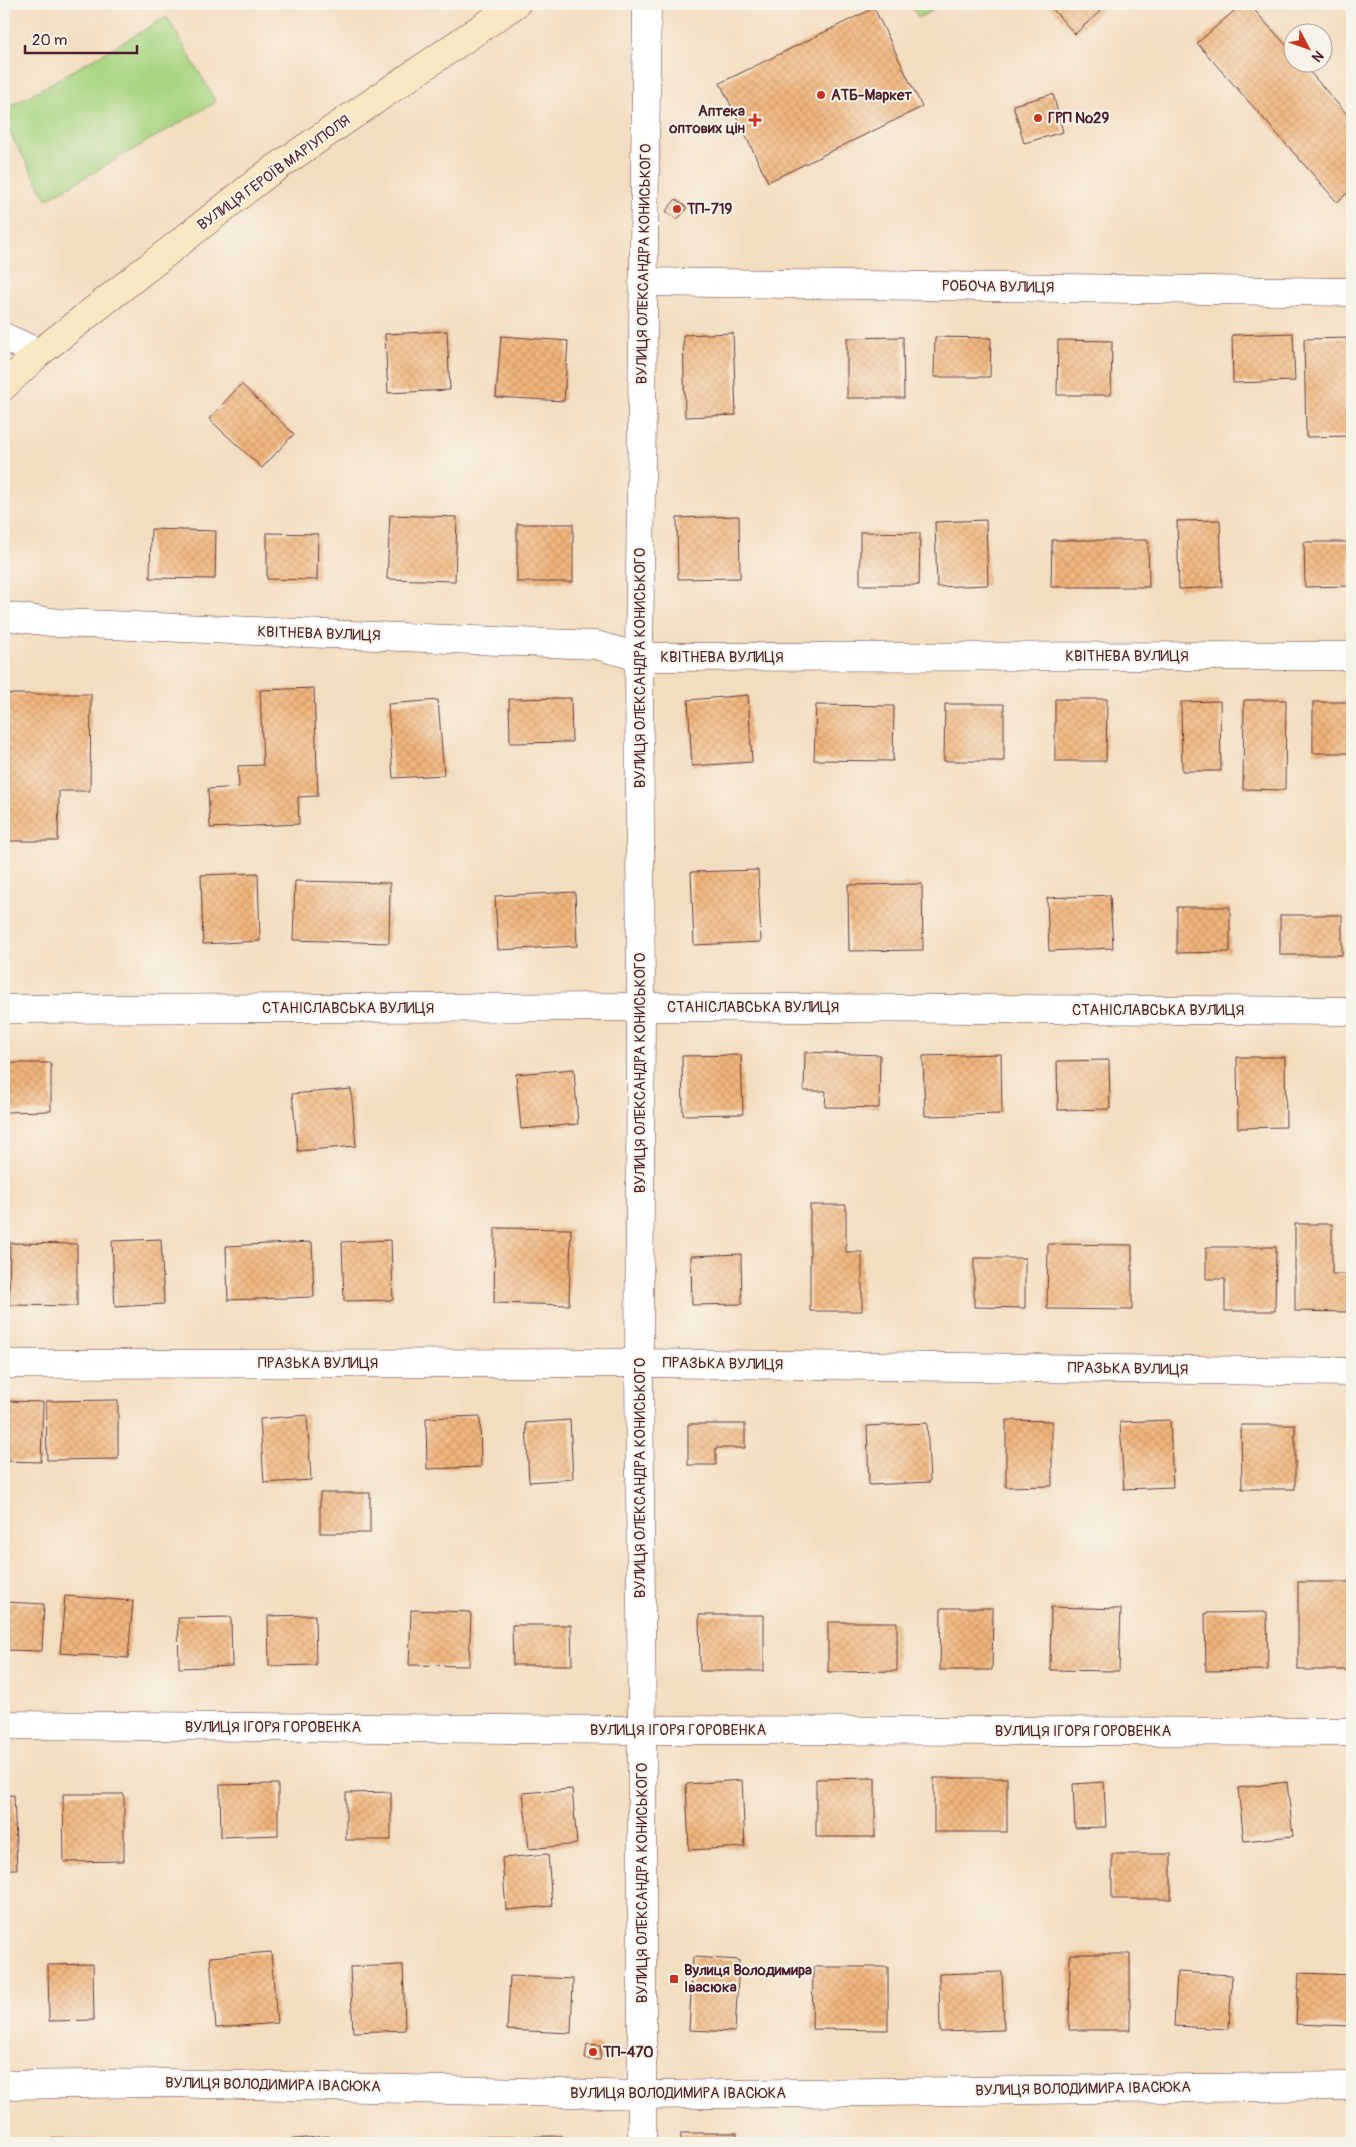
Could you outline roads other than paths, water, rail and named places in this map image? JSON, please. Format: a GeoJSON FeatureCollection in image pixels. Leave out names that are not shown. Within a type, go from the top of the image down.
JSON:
{"type":"FeatureCollection","features":[{"type":"Feature","properties":{"kind":"main road","name":"ВУЛИЦЯ ГЕРОЇВ МАРІУПОЛЯ"},"geometry":{"type":"LineString","coordinates":[[4,386],[39,354],[267,174],[516,4]]}},
{"type":"Feature","properties":{"kind":"street","name":"ВУЛИЦЯ ОЛЕКСАНДРА КОНИСЬКОГО"},"geometry":{"type":"LineString","coordinates":[[642,2143],[642,1730],[639,1363],[640,657],[643,282],[648,4]]}},
{"type":"Feature","properties":{"kind":"street","name":"РОБОЧА ВУЛИЦЯ"},"geometry":{"type":"LineString","coordinates":[[643,282],[1352,292]]}},
{"type":"Feature","properties":{"kind":"street"},"geometry":{"type":"LineString","coordinates":[[4,337],[39,354]]}},
{"type":"Feature","properties":{"kind":"street","name":"КВІТНЕВА ВУЛИЦЯ"},"geometry":{"type":"LineString","coordinates":[[4,616],[69,623],[596,645],[640,657],[1352,656]]}},
{"type":"Feature","properties":{"kind":"street","name":"СТАНІСЛАВСЬКА ВУЛИЦЯ"},"geometry":{"type":"LineString","coordinates":[[4,1009],[641,1007],[1352,1011]]}},
{"type":"Feature","properties":{"kind":"street","name":"ПРАЗЬКА ВУЛИЦЯ"},"geometry":{"type":"LineString","coordinates":[[4,1364],[639,1363],[1352,1372]]}},
{"type":"Feature","properties":{"kind":"street","name":"ВУЛИЦЯ ІГОРЯ ГОРОВЕНКА"},"geometry":{"type":"LineString","coordinates":[[4,1725],[642,1730],[1352,1732]]}},
{"type":"Feature","properties":{"kind":"street","name":"ВУЛИЦЯ ВОЛОДИМИРА ІВАСЮКА"},"geometry":{"type":"LineString","coordinates":[[4,2085],[166,2083],[642,2095],[1352,2086]]}},
{"type":"Feature","properties":{"kind":"place","name":"АТБ-Маркет"},"geometry":{"type":"Point","coordinates":[821,95]}},
{"type":"Feature","properties":{"kind":"place","name":"ГРП №29"},"geometry":{"type":"Point","coordinates":[1038,118]}},
{"type":"Feature","properties":{"kind":"place","name":"Аптека оптових цін"},"geometry":{"type":"Point","coordinates":[755,120]}},
{"type":"Feature","properties":{"kind":"place","name":"ТП-719"},"geometry":{"type":"Point","coordinates":[677,209]}},
{"type":"Feature","properties":{"kind":"place","name":"Вулиця Володимира Івасюка"},"geometry":{"type":"Point","coordinates":[674,1979]}},
{"type":"Feature","properties":{"kind":"place","name":"ТП-470"},"geometry":{"type":"Point","coordinates":[593,2052]}}]}
